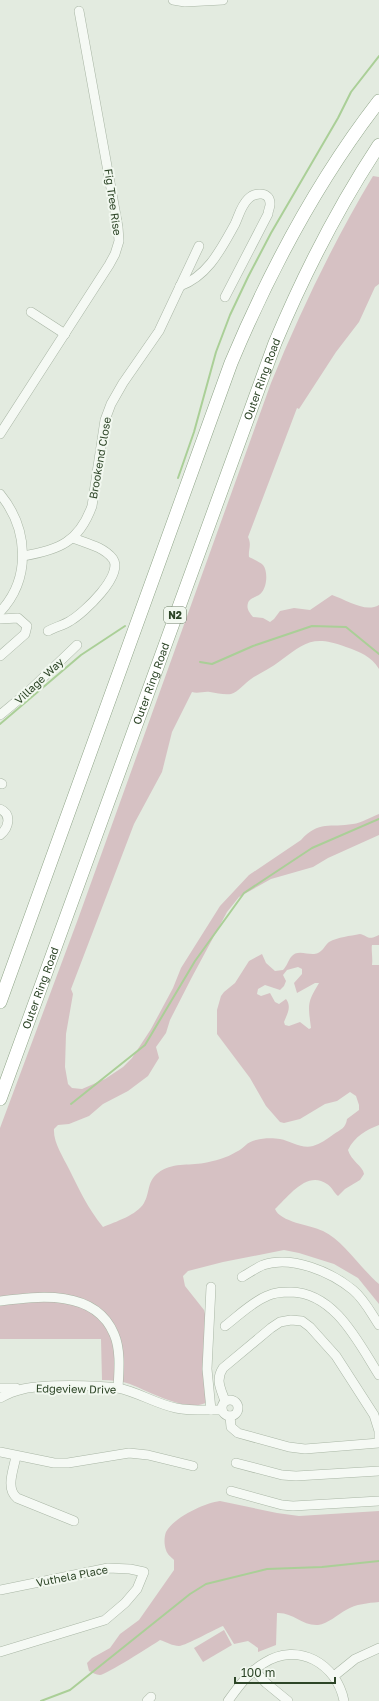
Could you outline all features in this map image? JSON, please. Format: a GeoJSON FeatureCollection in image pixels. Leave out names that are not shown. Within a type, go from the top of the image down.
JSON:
{"type":"FeatureCollection","features":[{"type":"Feature","properties":{"kind":"highway"},"geometry":{"type":"LineString","coordinates":[[0,1002],[231,363],[261,295],[293,232],[353,135],[379,101]]}},
{"type":"Feature","properties":{"kind":"highway","name":"Outer Ring Road"},"geometry":{"type":"LineString","coordinates":[[0,1099],[275,343],[309,266],[342,204],[379,144]]}},
{"type":"Feature","properties":{"kind":"street"},"geometry":{"type":"LineString","coordinates":[[173,0],[185,2],[223,0]]}},
{"type":"Feature","properties":{"kind":"street","name":"Fig Tree Rise"},"geometry":{"type":"LineString","coordinates":[[0,434],[109,265],[115,254],[119,241],[115,205],[79,11]]}},
{"type":"Feature","properties":{"kind":"street"},"geometry":{"type":"LineString","coordinates":[[180,286],[196,279],[204,272],[230,232],[247,200],[252,195],[258,193],[263,194],[269,200],[270,205],[268,214],[225,297]]}},
{"type":"Feature","properties":{"kind":"street","name":"Brookend Close"},"geometry":{"type":"LineString","coordinates":[[23,556],[51,550],[73,538],[84,524],[92,506],[105,420],[111,404],[122,383],[159,331],[199,246]]}},
{"type":"Feature","properties":{"kind":"street"},"geometry":{"type":"LineString","coordinates":[[31,312],[65,334]]}},
{"type":"Feature","properties":{"kind":"street"},"geometry":{"type":"LineString","coordinates":[[0,494],[14,515],[23,542],[23,556],[20,575],[9,600],[0,612]]}},
{"type":"Feature","properties":{"kind":"street"},"geometry":{"type":"LineString","coordinates":[[48,631],[70,621],[80,614],[105,587],[115,571],[113,559],[104,551],[73,538]]}},
{"type":"Feature","properties":{"kind":"street"},"geometry":{"type":"LineString","coordinates":[[0,619],[18,618],[27,626],[25,634],[0,656]]}},
{"type":"Feature","properties":{"kind":"street","name":"Village Way"},"geometry":{"type":"LineString","coordinates":[[0,715],[29,691],[77,645]]}},
{"type":"Feature","properties":{"kind":"street"},"geometry":{"type":"LineString","coordinates":[[0,809],[5,811],[8,818],[8,827],[0,835]]}},
{"type":"Feature","properties":{"kind":"street"},"geometry":{"type":"LineString","coordinates":[[242,1277],[256,1268],[269,1264],[288,1263],[317,1270],[354,1291],[379,1325]]}},
{"type":"Feature","properties":{"kind":"street"},"geometry":{"type":"LineString","coordinates":[[211,1287],[207,1369],[211,1410]]}},
{"type":"Feature","properties":{"kind":"street"},"geometry":{"type":"LineString","coordinates":[[225,1326],[266,1296],[275,1293],[300,1292],[321,1300],[339,1316],[379,1374]]}},
{"type":"Feature","properties":{"kind":"street"},"geometry":{"type":"LineString","coordinates":[[0,1301],[38,1296],[63,1298],[84,1304],[99,1313],[108,1322],[114,1335],[119,1371],[118,1388]]}},
{"type":"Feature","properties":{"kind":"street"},"geometry":{"type":"LineString","coordinates":[[230,1416],[224,1413],[224,1405],[218,1382],[219,1374],[223,1368],[253,1342],[280,1322],[291,1320],[302,1321],[310,1327],[336,1356],[374,1415],[379,1431],[379,1438]]}},
{"type":"Feature","properties":{"kind":"street","name":"Edgeview Drive"},"geometry":{"type":"LineString","coordinates":[[0,1398],[23,1388],[68,1386],[118,1388],[175,1408],[190,1410],[211,1410],[224,1405]]}},
{"type":"Feature","properties":{"kind":"street"},"geometry":{"type":"LineString","coordinates":[[0,1388],[23,1388]]}},
{"type":"Feature","properties":{"kind":"street"},"geometry":{"type":"LineString","coordinates":[[224,1405],[231,1400],[237,1405],[236,1412],[230,1416]]}},
{"type":"Feature","properties":{"kind":"street"},"geometry":{"type":"LineString","coordinates":[[230,1416],[231,1427],[238,1432],[289,1447],[305,1449],[379,1443]]}},
{"type":"Feature","properties":{"kind":"street"},"geometry":{"type":"LineString","coordinates":[[0,1452],[54,1463],[68,1463],[129,1453],[148,1455],[193,1466]]}},
{"type":"Feature","properties":{"kind":"street"},"geometry":{"type":"LineString","coordinates":[[16,1456],[10,1488],[14,1496],[74,1521]]}},
{"type":"Feature","properties":{"kind":"street"},"geometry":{"type":"LineString","coordinates":[[236,1463],[282,1475],[296,1476],[379,1471]]}},
{"type":"Feature","properties":{"kind":"street"},"geometry":{"type":"LineString","coordinates":[[231,1491],[293,1506],[379,1501]]}},
{"type":"Feature","properties":{"kind":"street","name":"Vuthela Place"},"geometry":{"type":"LineString","coordinates":[[0,1590],[108,1568],[130,1568],[144,1572],[137,1588],[129,1598],[105,1620],[0,1652]]}},
{"type":"Feature","properties":{"kind":"street"},"geometry":{"type":"LineString","coordinates":[[334,1676],[355,1659],[379,1648]]}},
{"type":"Feature","properties":{"kind":"street"},"geometry":{"type":"LineString","coordinates":[[228,1701],[254,1670],[277,1656],[291,1654],[302,1655],[313,1659],[324,1666],[334,1676],[341,1689],[344,1701]]}},
{"type":"Feature","properties":{"kind":"street"},"geometry":{"type":"LineString","coordinates":[[254,1670],[266,1683],[288,1701]]}},
{"type":"Feature","properties":{"kind":"shaded area"},"geometry":{"type":"Polygon","coordinates":[[[373,176],[379,177],[379,284],[375,287],[359,322],[336,352],[299,409],[297,408],[248,537],[250,543],[249,557],[263,565],[266,571],[266,578],[264,589],[259,595],[249,601],[248,607],[253,617],[263,618],[270,622],[280,611],[294,608],[310,610],[332,595],[362,607],[368,608],[379,605],[379,669],[369,658],[360,653],[335,643],[317,641],[310,642],[297,649],[251,679],[234,693],[192,692],[172,732],[162,772],[134,824],[71,989],[73,994],[66,1034],[65,1067],[68,1084],[72,1088],[82,1089],[105,1079],[123,1067],[132,1058],[151,1029],[173,988],[181,968],[220,906],[249,875],[319,827],[356,823],[379,814],[379,835],[328,858],[313,867],[271,879],[239,897],[227,912],[170,1020],[166,1033],[156,1047],[159,1058],[148,1076],[128,1091],[103,1104],[89,1116],[69,1124],[58,1125],[54,1129],[55,1139],[61,1154],[92,1213],[103,1227],[125,1218],[141,1207],[146,1199],[150,1183],[154,1176],[169,1167],[198,1164],[220,1159],[229,1156],[250,1142],[259,1139],[280,1139],[300,1146],[309,1147],[324,1141],[342,1128],[347,1119],[359,1110],[356,1096],[350,1092],[337,1101],[325,1104],[300,1119],[284,1123],[280,1122],[266,1106],[250,1078],[217,1034],[217,1010],[221,996],[224,992],[235,983],[249,961],[262,954],[266,963],[275,971],[283,970],[294,954],[318,953],[329,942],[344,937],[360,934],[370,938],[379,935],[379,945],[372,945],[372,965],[379,965],[379,1125],[361,1134],[348,1150],[362,1168],[364,1174],[360,1180],[345,1189],[338,1196],[329,1185],[320,1181],[312,1180],[305,1182],[292,1192],[275,1209],[283,1217],[296,1223],[323,1231],[338,1241],[379,1284],[379,1304],[358,1278],[334,1264],[284,1250],[223,1262],[188,1271],[183,1276],[185,1286],[204,1310],[207,1322],[207,1402],[199,1405],[190,1405],[168,1400],[127,1383],[102,1380],[101,1339],[0,1339],[0,1128],[78,919],[271,383],[318,278],[358,201],[373,176]],[[298,967],[287,970],[283,975],[286,981],[280,990],[265,985],[258,989],[257,994],[261,996],[270,993],[275,1002],[279,1004],[286,999],[289,1008],[284,1022],[285,1025],[289,1026],[300,1022],[309,1029],[311,1028],[309,1004],[319,983],[315,983],[297,993],[294,983],[302,974],[302,969],[298,967]]]}},
{"type":"Feature","properties":{"kind":"shaded area"},"geometry":{"type":"Polygon","coordinates":[[[220,1501],[299,1516],[379,1511],[379,1602],[354,1606],[333,1619],[318,1625],[312,1625],[283,1613],[277,1613],[276,1645],[258,1652],[258,1648],[248,1641],[234,1644],[223,1626],[179,1646],[160,1640],[104,1674],[100,1675],[89,1671],[87,1663],[92,1658],[110,1648],[120,1634],[139,1620],[174,1570],[174,1560],[167,1553],[165,1548],[165,1534],[170,1526],[183,1516],[198,1508],[220,1501]]]}},
{"type":"Feature","properties":{"kind":"shaded area"},"geometry":{"type":"Polygon","coordinates":[[[224,1630],[232,1645],[203,1662],[194,1648],[224,1630]]]}},
{"type":"Feature","properties":{"kind":"waterway"},"geometry":{"type":"LineString","coordinates":[[178,478],[194,432],[216,352],[230,315],[248,277],[271,233],[338,118],[351,92],[379,56]]}},
{"type":"Feature","properties":{"kind":"waterway"},"geometry":{"type":"LineString","coordinates":[[0,724],[81,655],[125,626]]}},
{"type":"Feature","properties":{"kind":"waterway"},"geometry":{"type":"LineString","coordinates":[[200,662],[212,664],[253,646],[312,626],[346,627],[379,654]]}},
{"type":"Feature","properties":{"kind":"waterway"},"geometry":{"type":"LineString","coordinates":[[71,1104],[145,1045],[195,961],[244,893],[312,848],[379,819]]}},
{"type":"Feature","properties":{"kind":"waterway"},"geometry":{"type":"LineString","coordinates":[[41,1701],[70,1690],[190,1594],[206,1584],[267,1569],[322,1567],[379,1561]]}}]}
